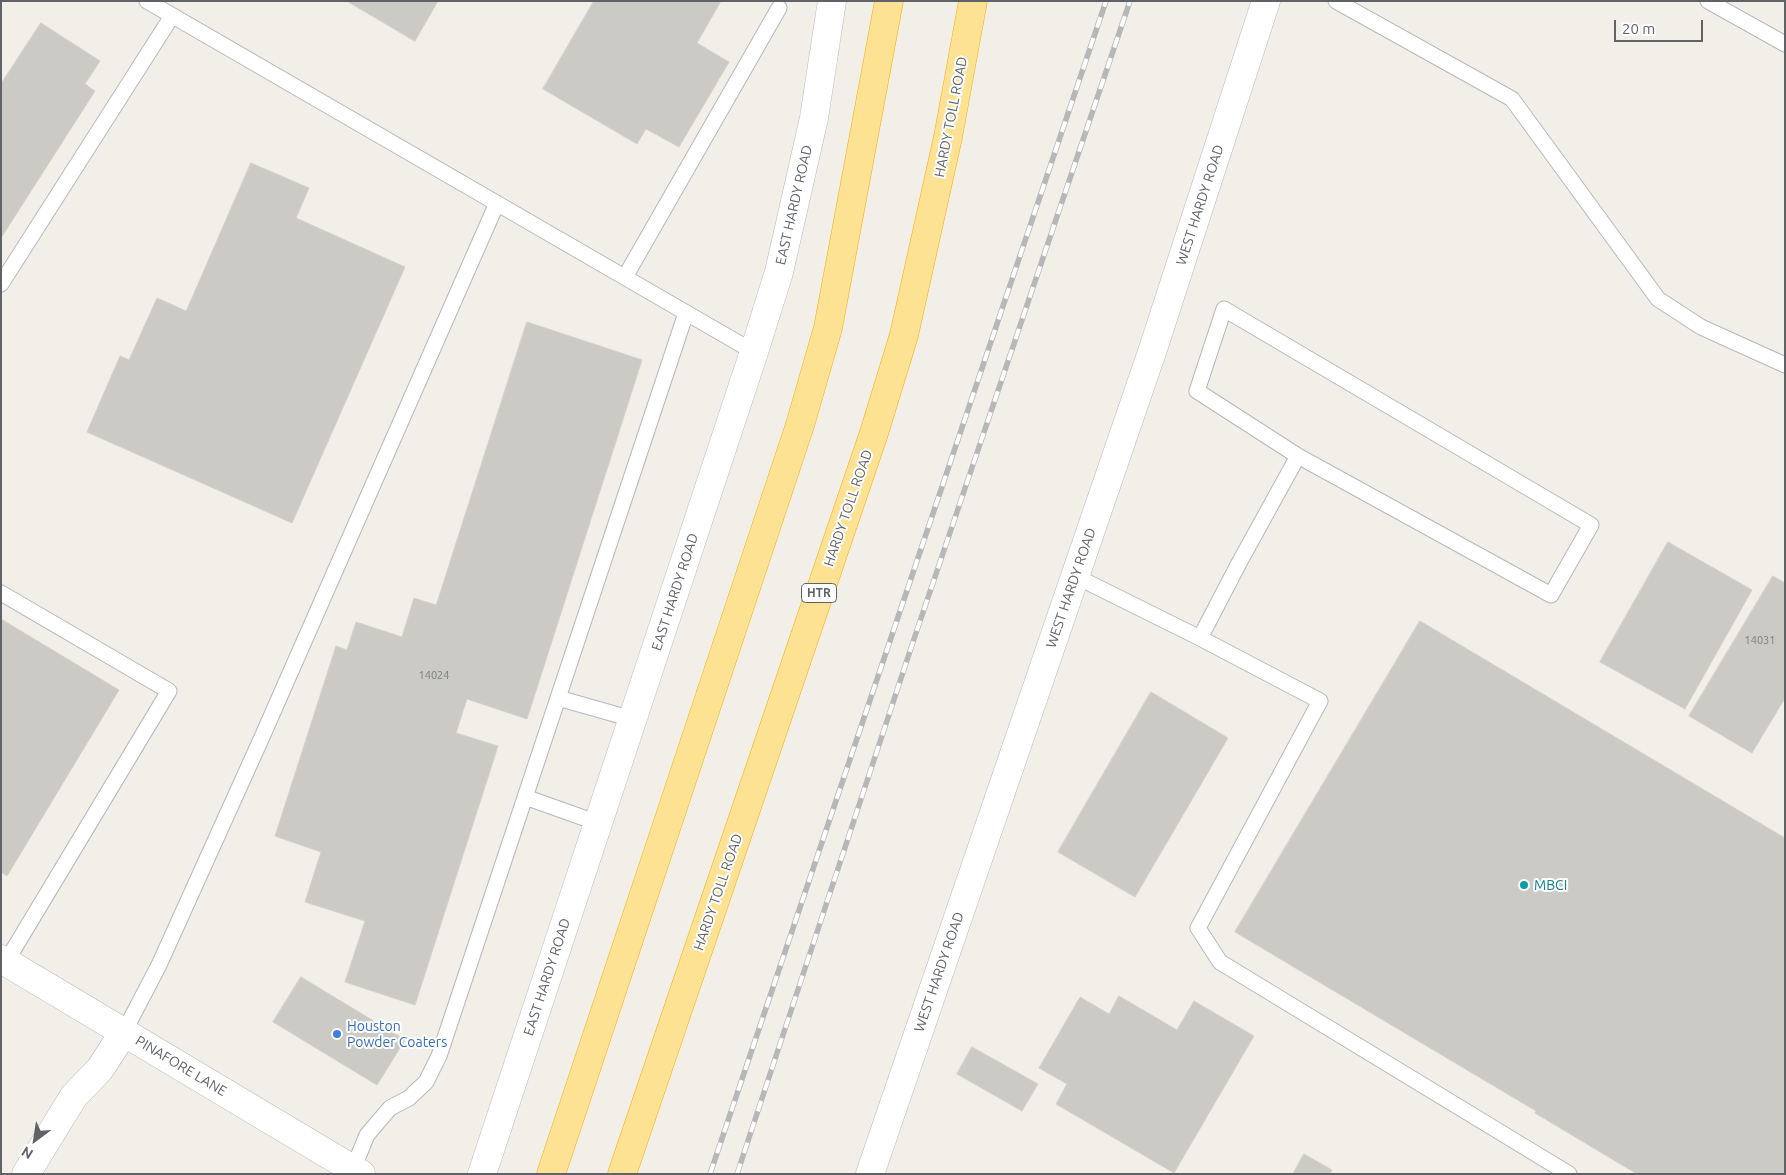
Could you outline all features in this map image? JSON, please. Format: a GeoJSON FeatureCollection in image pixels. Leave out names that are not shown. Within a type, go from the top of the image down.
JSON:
{"type":"FeatureCollection","features":[{"type":"Feature","properties":{"kind":"highway"},"geometry":{"type":"LineString","coordinates":[[551,1174],[800,425],[828,328],[889,1]]}},
{"type":"Feature","properties":{"kind":"highway","name":"HARDY TOLL ROAD"},"geometry":{"type":"LineString","coordinates":[[622,1174],[870,442],[904,335],[948,138],[973,1]]}},
{"type":"Feature","properties":{"kind":"main road","name":"EAST HARDY ROAD"},"geometry":{"type":"LineString","coordinates":[[482,1174],[779,272],[812,128],[832,1]]}},
{"type":"Feature","properties":{"kind":"main road","name":"WEST HARDY ROAD"},"geometry":{"type":"LineString","coordinates":[[870,1174],[1156,340],[1266,1]]}},
{"type":"Feature","properties":{"kind":"main road","name":"PINAFORE LANE"},"geometry":{"type":"LineString","coordinates":[[4,961],[357,1172]]}},
{"type":"Feature","properties":{"kind":"main road"},"geometry":{"type":"LineString","coordinates":[[26,1174],[74,1096],[100,1069],[124,1032]]}},
{"type":"Feature","properties":{"kind":"lane"},"geometry":{"type":"LineString","coordinates":[[147,1],[754,352]]}},
{"type":"Feature","properties":{"kind":"lane"},"geometry":{"type":"LineString","coordinates":[[1336,1],[1512,99],[1658,299],[1701,327],[1785,365]]}},
{"type":"Feature","properties":{"kind":"lane"},"geometry":{"type":"LineString","coordinates":[[1708,1],[1785,44]]}},
{"type":"Feature","properties":{"kind":"lane"},"geometry":{"type":"LineString","coordinates":[[625,277],[779,8]]}},
{"type":"Feature","properties":{"kind":"lane"},"geometry":{"type":"LineString","coordinates":[[1,284],[172,16]]}},
{"type":"Feature","properties":{"kind":"lane"},"geometry":{"type":"LineString","coordinates":[[124,1032],[159,965],[258,745],[497,203]]}},
{"type":"Feature","properties":{"kind":"lane"},"geometry":{"type":"LineString","coordinates":[[1224,309],[1591,526],[1551,595],[1298,456],[1197,391],[1224,309]]}},
{"type":"Feature","properties":{"kind":"lane"},"geometry":{"type":"LineString","coordinates":[[357,1172],[367,1135],[390,1108],[409,1098],[426,1082],[439,1056],[686,313]]}},
{"type":"Feature","properties":{"kind":"lane"},"geometry":{"type":"LineString","coordinates":[[1200,638],[1298,456]]}},
{"type":"Feature","properties":{"kind":"lane"},"geometry":{"type":"LineString","coordinates":[[1075,576],[1200,638],[1320,701],[1198,928],[1220,962],[1569,1174]]}},
{"type":"Feature","properties":{"kind":"lane"},"geometry":{"type":"LineString","coordinates":[[1,592],[169,691],[4,961]]}},
{"type":"Feature","properties":{"kind":"lane"},"geometry":{"type":"LineString","coordinates":[[558,698],[632,720]]}},
{"type":"Feature","properties":{"kind":"lane"},"geometry":{"type":"LineString","coordinates":[[525,797],[598,823]]}},
{"type":"Feature","properties":{"kind":"building"},"geometry":{"type":"Polygon","coordinates":[[[347,1],[438,1],[415,41],[347,1]]]}},
{"type":"Feature","properties":{"kind":"building"},"geometry":{"type":"Polygon","coordinates":[[[594,1],[721,1],[697,43],[729,62],[679,147],[646,129],[637,144],[543,89],[594,1]]]}},
{"type":"Feature","properties":{"kind":"building"},"geometry":{"type":"Polygon","coordinates":[[[41,23],[100,61],[85,84],[95,91],[1,238],[1,84],[41,23]]]}},
{"type":"Feature","properties":{"kind":"building"},"geometry":{"type":"Polygon","coordinates":[[[251,163],[309,188],[296,218],[405,267],[292,523],[87,432],[120,356],[129,360],[157,298],[186,311],[251,163]]]}},
{"type":"Feature","properties":{"kind":"building"},"geometry":{"type":"Polygon","coordinates":[[[527,322],[642,360],[527,719],[467,699],[456,733],[498,746],[415,1005],[345,982],[365,921],[305,902],[321,852],[275,836],[336,646],[347,650],[356,622],[402,637],[414,598],[436,605],[527,322]]]}},
{"type":"Feature","properties":{"kind":"building"},"geometry":{"type":"Polygon","coordinates":[[[1668,542],[1752,590],[1685,709],[1600,662],[1668,542]]]}},
{"type":"Feature","properties":{"kind":"building"},"geometry":{"type":"Polygon","coordinates":[[[1773,576],[1785,583],[1785,698],[1752,753],[1689,716],[1773,576]]]}},
{"type":"Feature","properties":{"kind":"building"},"geometry":{"type":"Polygon","coordinates":[[[1,619],[119,690],[7,876],[1,872],[1,619]]]}},
{"type":"Feature","properties":{"kind":"building","name":"MBCI"},"geometry":{"type":"Polygon","coordinates":[[[1420,621],[1785,838],[1785,1174],[1637,1174],[1535,1113],[1536,1111],[1235,932],[1420,621]]]}},
{"type":"Feature","properties":{"kind":"building"},"geometry":{"type":"Polygon","coordinates":[[[1151,692],[1228,738],[1135,897],[1058,852],[1151,692]]]}},
{"type":"Feature","properties":{"kind":"building"},"geometry":{"type":"Polygon","coordinates":[[[301,977],[405,1040],[377,1085],[273,1022],[301,977]]]}},
{"type":"Feature","properties":{"kind":"building"},"geometry":{"type":"Polygon","coordinates":[[[1119,996],[1177,1030],[1194,1001],[1254,1036],[1174,1173],[1056,1104],[1067,1084],[1039,1068],[1080,997],[1109,1014],[1119,996]]]}},
{"type":"Feature","properties":{"kind":"building"},"geometry":{"type":"Polygon","coordinates":[[[972,1047],[1038,1084],[1022,1111],[957,1074],[972,1047]]]}},
{"type":"Feature","properties":{"kind":"building"},"geometry":{"type":"Polygon","coordinates":[[[1304,1154],[1332,1170],[1330,1174],[1293,1174],[1304,1154]]]}},
{"type":"Feature","properties":{"kind":"railway"},"geometry":{"type":"LineString","coordinates":[[710,1174],[1106,1]]}},
{"type":"Feature","properties":{"kind":"railway"},"geometry":{"type":"LineString","coordinates":[[737,1174],[916,633],[1130,1]]}},
{"type":"Feature","properties":{"kind":"place","name":"MBCI"},"geometry":{"type":"Point","coordinates":[1524,885]}},
{"type":"Feature","properties":{"kind":"place","name":"Houston Powder Coaters"},"geometry":{"type":"Point","coordinates":[337,1034]}}]}
